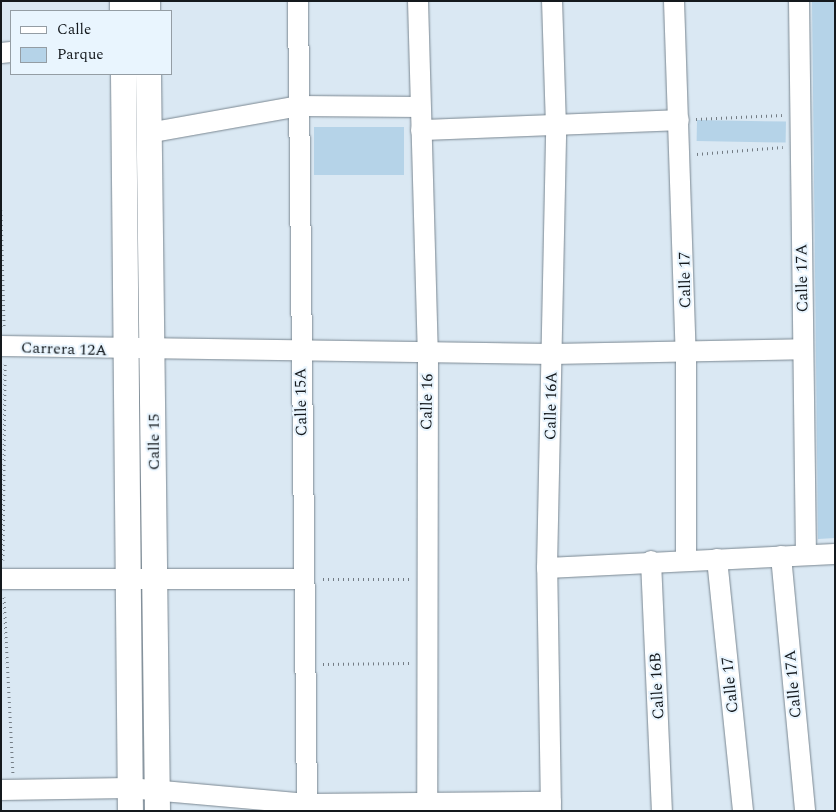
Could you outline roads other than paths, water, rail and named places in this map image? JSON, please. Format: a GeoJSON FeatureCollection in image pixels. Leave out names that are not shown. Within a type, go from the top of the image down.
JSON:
{"type":"FeatureCollection","features":[{"type":"Feature","properties":{"kind":"main road","name":"Calle 15"},"geometry":{"type":"LineString","coordinates":[[123,75],[130,799]]}},
{"type":"Feature","properties":{"kind":"main road","name":"Calle 15"},"geometry":{"type":"LineString","coordinates":[[148,75],[155,351],[154,582],[157,800]]}},
{"type":"Feature","properties":{"kind":"street","name":"Calle 15A"},"geometry":{"type":"LineString","coordinates":[[298,1],[300,350],[307,804]]}},
{"type":"Feature","properties":{"kind":"street","name":"Calle 16"},"geometry":{"type":"LineString","coordinates":[[418,1],[428,353],[425,579],[427,802]]}},
{"type":"Feature","properties":{"kind":"street","name":"Calle 16A"},"geometry":{"type":"LineString","coordinates":[[551,806],[547,568],[556,127],[552,1]]}},
{"type":"Feature","properties":{"kind":"street","name":"Calle 17"},"geometry":{"type":"LineString","coordinates":[[674,1],[682,156],[686,354],[686,560]]}},
{"type":"Feature","properties":{"kind":"street","name":"Calle 17A"},"geometry":{"type":"LineString","coordinates":[[799,1],[806,556]]}},
{"type":"Feature","properties":{"kind":"street"},"geometry":{"type":"LineString","coordinates":[[148,133],[299,106],[420,107]]}},
{"type":"Feature","properties":{"kind":"street"},"geometry":{"type":"LineString","coordinates":[[422,130],[556,127],[679,120]]}},
{"type":"Feature","properties":{"kind":"street","name":"Carrera 12A"},"geometry":{"type":"LineString","coordinates":[[3,346],[127,352],[300,350],[552,354],[686,354],[803,349]]}},
{"type":"Feature","properties":{"kind":"street"},"geometry":{"type":"LineString","coordinates":[[547,568],[651,561],[835,554]]}},
{"type":"Feature","properties":{"kind":"street","name":"Calle 17A"},"geometry":{"type":"LineString","coordinates":[[781,556],[805,811]]}},
{"type":"Feature","properties":{"kind":"street","name":"Calle 17"},"geometry":{"type":"LineString","coordinates":[[717,559],[743,811]]}},
{"type":"Feature","properties":{"kind":"street","name":"Calle 16B"},"geometry":{"type":"LineString","coordinates":[[651,561],[662,811]]}},
{"type":"Feature","properties":{"kind":"street"},"geometry":{"type":"LineString","coordinates":[[1,579],[129,579],[154,582],[304,579]]}},
{"type":"Feature","properties":{"kind":"street"},"geometry":{"type":"LineString","coordinates":[[1,790],[130,799],[362,807],[427,802],[551,806]]}}]}
